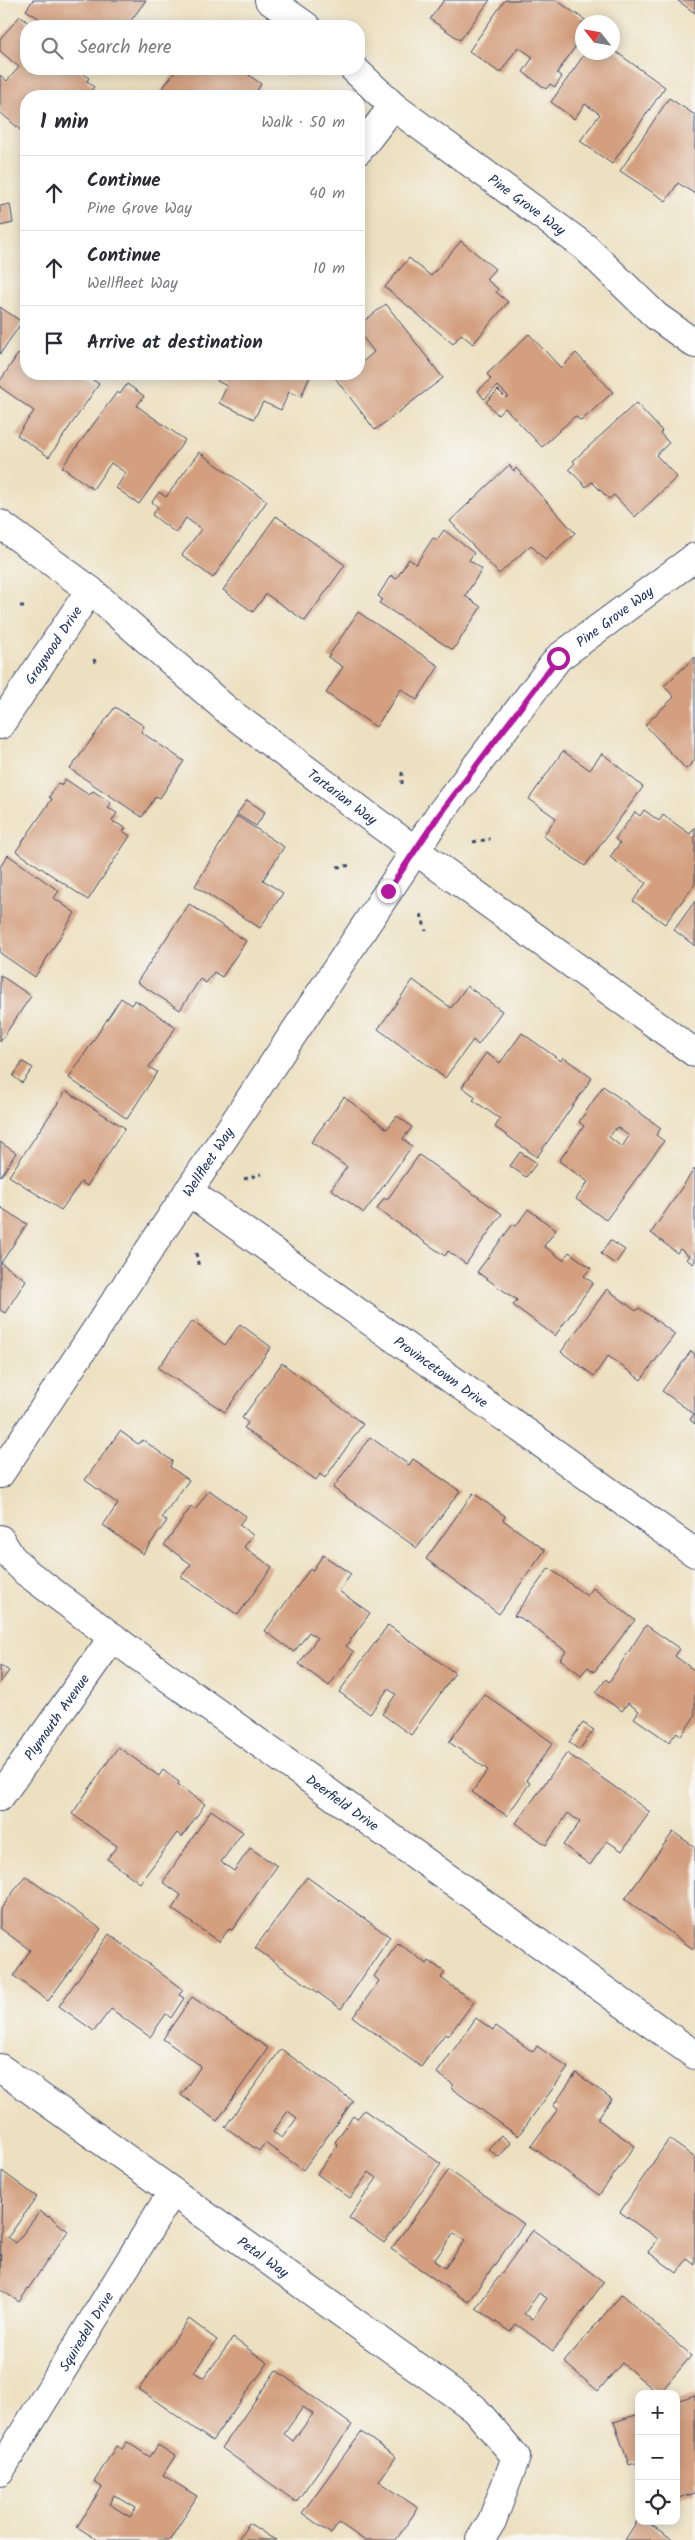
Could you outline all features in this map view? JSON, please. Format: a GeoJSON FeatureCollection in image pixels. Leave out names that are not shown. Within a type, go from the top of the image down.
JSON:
{"type":"FeatureCollection","features":[{"type":"Feature","properties":{"kind":"street"},"geometry":{"type":"LineString","coordinates":[[269,0],[297,20]]}},
{"type":"Feature","properties":{"kind":"street","name":"Pine Grove Way"},"geometry":{"type":"LineString","coordinates":[[360,75],[393,106],[585,247],[656,316],[695,344]]}},
{"type":"Feature","properties":{"kind":"street"},"geometry":{"type":"LineString","coordinates":[[365,142],[393,106]]}},
{"type":"Feature","properties":{"kind":"street","name":"Tartarian Way"},"geometry":{"type":"LineString","coordinates":[[0,524],[90,590],[228,711],[695,1053]]}},
{"type":"Feature","properties":{"kind":"street","name":"Pine Grove Way"},"geometry":{"type":"LineString","coordinates":[[416,850],[439,815],[558,658],[695,557]]}},
{"type":"Feature","properties":{"kind":"street","name":"Graywood Drive"},"geometry":{"type":"LineString","coordinates":[[0,725],[90,590]]}},
{"type":"Feature","properties":{"kind":"street","name":"Wellfleet Way"},"geometry":{"type":"LineString","coordinates":[[0,1474],[416,850]]}},
{"type":"Feature","properties":{"kind":"street","name":"Provincetown Drive"},"geometry":{"type":"LineString","coordinates":[[188,1191],[695,1553]]}},
{"type":"Feature","properties":{"kind":"street","name":"Deerfield Drive"},"geometry":{"type":"LineString","coordinates":[[0,1539],[11,1557],[26,1572],[112,1637],[695,2055]]}},
{"type":"Feature","properties":{"kind":"street","name":"Plymouth Avenue"},"geometry":{"type":"LineString","coordinates":[[0,1797],[112,1637]]}},
{"type":"Feature","properties":{"kind":"street","name":"Petal Way"},"geometry":{"type":"LineString","coordinates":[[0,2068],[474,2408],[516,2457],[492,2521],[480,2540]]}},
{"type":"Feature","properties":{"kind":"street","name":"Squiredell Drive"},"geometry":{"type":"LineString","coordinates":[[0,2471],[172,2192]]}},
{"type":"Feature","properties":{"kind":"path"},"geometry":{"type":"LineString","coordinates":[[20,606],[25,606]]}},
{"type":"Feature","properties":{"kind":"path"},"geometry":{"type":"LineString","coordinates":[[94,659],[96,666]]}},
{"type":"Feature","properties":{"kind":"path"},"geometry":{"type":"LineString","coordinates":[[402,772],[402,788]]}},
{"type":"Feature","properties":{"kind":"path"},"geometry":{"type":"LineString","coordinates":[[473,842],[490,839]]}},
{"type":"Feature","properties":{"kind":"path"},"geometry":{"type":"LineString","coordinates":[[338,866],[352,865]]}},
{"type":"Feature","properties":{"kind":"path"},"geometry":{"type":"LineString","coordinates":[[421,914],[426,931]]}},
{"type":"Feature","properties":{"kind":"path"},"geometry":{"type":"LineString","coordinates":[[244,1179],[261,1174]]}},
{"type":"Feature","properties":{"kind":"path"},"geometry":{"type":"LineString","coordinates":[[196,1253],[199,1268]]}},
{"type":"Feature","properties":{"kind":"building"},"geometry":{"type":"Polygon","coordinates":[[[33,0],[146,0],[131,20],[42,20],[26,10],[33,0]]]}},
{"type":"Feature","properties":{"kind":"building"},"geometry":{"type":"Polygon","coordinates":[[[444,0],[490,0],[460,40],[430,19],[444,0]]]}},
{"type":"Feature","properties":{"kind":"building"},"geometry":{"type":"Polygon","coordinates":[[[505,0],[556,0],[578,15],[575,15],[575,47],[557,73],[562,77],[555,87],[550,84],[546,89],[523,72],[533,57],[518,47],[500,73],[469,51],[505,0]]]}},
{"type":"Feature","properties":{"kind":"building"},"geometry":{"type":"Polygon","coordinates":[[[677,0],[695,0],[695,13],[677,0]]]}},
{"type":"Feature","properties":{"kind":"building"},"geometry":{"type":"Polygon","coordinates":[[[20,16],[25,20],[20,20],[20,75],[85,75],[89,78],[87,81],[94,87],[91,90],[20,90],[20,130],[0,112],[0,75],[7,81],[19,67],[0,51],[0,39],[20,16]]]}},
{"type":"Feature","properties":{"kind":"building"},"geometry":{"type":"Polygon","coordinates":[[[620,55],[665,87],[612,164],[580,141],[600,114],[585,104],[574,119],[551,102],[580,60],[620,60],[620,55]]]}},
{"type":"Feature","properties":{"kind":"building"},"geometry":{"type":"Polygon","coordinates":[[[173,75],[249,75],[261,84],[258,90],[161,90],[173,75]]]}},
{"type":"Feature","properties":{"kind":"building"},"geometry":{"type":"Polygon","coordinates":[[[669,98],[695,115],[695,194],[678,183],[666,201],[620,171],[669,98]]]}},
{"type":"Feature","properties":{"kind":"building"},"geometry":{"type":"Polygon","coordinates":[[[10,204],[13,223],[0,226],[0,206],[10,204]]]}},
{"type":"Feature","properties":{"kind":"building"},"geometry":{"type":"Polygon","coordinates":[[[461,241],[495,269],[486,279],[498,289],[496,292],[508,302],[473,344],[461,334],[453,344],[385,287],[409,258],[431,276],[461,241]]]}},
{"type":"Feature","properties":{"kind":"building"},"geometry":{"type":"Polygon","coordinates":[[[386,304],[443,378],[375,430],[337,380],[365,380],[365,360],[374,352],[365,340],[365,320],[386,304]]]}},
{"type":"Feature","properties":{"kind":"building"},"geometry":{"type":"Polygon","coordinates":[[[0,307],[20,321],[20,325],[0,354],[0,307]]]}},
{"type":"Feature","properties":{"kind":"building"},"geometry":{"type":"Polygon","coordinates":[[[529,334],[561,368],[576,353],[613,392],[581,421],[575,416],[542,447],[505,408],[498,415],[486,402],[498,390],[506,398],[508,396],[498,386],[484,399],[478,391],[491,379],[487,374],[529,334]]]}},
{"type":"Feature","properties":{"kind":"building"},"geometry":{"type":"Polygon","coordinates":[[[18,354],[20,356],[20,380],[93,380],[99,384],[49,457],[17,435],[34,411],[0,387],[0,381],[18,354]]]}},
{"type":"Feature","properties":{"kind":"building"},"geometry":{"type":"Polygon","coordinates":[[[308,380],[301,397],[289,392],[281,410],[263,402],[254,419],[219,403],[227,386],[217,381],[308,380]]]}},
{"type":"Feature","properties":{"kind":"building"},"geometry":{"type":"Polygon","coordinates":[[[127,384],[144,396],[137,406],[185,440],[139,504],[116,488],[126,473],[111,463],[93,489],[62,467],[117,392],[120,394],[127,384]]]}},
{"type":"Feature","properties":{"kind":"building"},"geometry":{"type":"Polygon","coordinates":[[[636,403],[662,431],[660,433],[669,443],[656,455],[677,477],[635,517],[614,495],[609,499],[592,482],[586,487],[569,469],[575,463],[573,461],[636,403]]]}},
{"type":"Feature","properties":{"kind":"building"},"geometry":{"type":"Polygon","coordinates":[[[199,452],[267,501],[213,578],[182,555],[201,529],[186,518],[176,533],[152,515],[158,507],[152,502],[159,492],[166,497],[199,452]]]}},
{"type":"Feature","properties":{"kind":"building"},"geometry":{"type":"Polygon","coordinates":[[[509,465],[514,471],[516,468],[575,533],[545,560],[531,545],[499,574],[450,521],[509,465]]]}},
{"type":"Feature","properties":{"kind":"building"},"geometry":{"type":"Polygon","coordinates":[[[276,516],[345,565],[305,621],[266,594],[253,612],[223,590],[276,516]]]}},
{"type":"Feature","properties":{"kind":"building"},"geometry":{"type":"Polygon","coordinates":[[[444,530],[474,553],[469,560],[482,569],[465,596],[481,607],[453,650],[379,603],[382,599],[378,596],[391,575],[396,579],[409,559],[416,564],[433,538],[437,540],[444,530]]]}},
{"type":"Feature","properties":{"kind":"building"},"geometry":{"type":"Polygon","coordinates":[[[358,612],[439,666],[417,700],[401,689],[376,727],[326,693],[343,667],[328,657],[358,612]]]}},
{"type":"Feature","properties":{"kind":"building"},"geometry":{"type":"Polygon","coordinates":[[[695,657],[695,760],[686,769],[645,725],[674,697],[664,686],[695,657]]]}},
{"type":"Feature","properties":{"kind":"building"},"geometry":{"type":"Polygon","coordinates":[[[115,707],[144,726],[141,732],[184,761],[160,798],[156,796],[142,817],[70,769],[115,707]]]}},
{"type":"Feature","properties":{"kind":"building"},"geometry":{"type":"Polygon","coordinates":[[[563,751],[590,770],[602,753],[643,787],[585,866],[543,836],[556,818],[529,799],[563,751]]]}},
{"type":"Feature","properties":{"kind":"building"},"geometry":{"type":"Polygon","coordinates":[[[65,779],[89,795],[93,791],[111,803],[108,808],[117,813],[112,821],[126,828],[123,831],[130,836],[88,900],[16,851],[52,799],[49,797],[58,783],[61,786],[65,779]]]}},
{"type":"Feature","properties":{"kind":"building"},"geometry":{"type":"Polygon","coordinates":[[[247,800],[265,812],[256,826],[237,814],[247,800]]]}},
{"type":"Feature","properties":{"kind":"building"},"geometry":{"type":"Polygon","coordinates":[[[644,810],[659,821],[663,815],[690,834],[695,827],[695,884],[665,924],[633,901],[646,883],[610,857],[620,843],[615,839],[635,812],[640,816],[644,810]]]}},
{"type":"Feature","properties":{"kind":"building"},"geometry":{"type":"Polygon","coordinates":[[[237,816],[284,847],[263,880],[283,893],[260,928],[195,886],[237,816]]]}},
{"type":"Feature","properties":{"kind":"building"},"geometry":{"type":"Polygon","coordinates":[[[8,855],[59,891],[54,898],[75,913],[35,977],[0,953],[0,867],[8,855]]]}},
{"type":"Feature","properties":{"kind":"building"},"geometry":{"type":"Polygon","coordinates":[[[695,901],[695,946],[674,930],[695,901]]]}},
{"type":"Feature","properties":{"kind":"building"},"geometry":{"type":"Polygon","coordinates":[[[189,904],[246,941],[222,977],[214,972],[206,983],[200,979],[180,1010],[137,982],[189,904]]]}},
{"type":"Feature","properties":{"kind":"building"},"geometry":{"type":"Polygon","coordinates":[[[0,975],[31,996],[0,1042],[0,975]]]}},
{"type":"Feature","properties":{"kind":"building"},"geometry":{"type":"Polygon","coordinates":[[[413,980],[451,1008],[467,986],[502,1011],[478,1045],[473,1040],[445,1078],[378,1029],[413,980]]]}},
{"type":"Feature","properties":{"kind":"building"},"geometry":{"type":"Polygon","coordinates":[[[121,998],[131,1005],[135,1000],[176,1027],[149,1067],[157,1072],[127,1119],[69,1078],[121,998]]]}},
{"type":"Feature","properties":{"kind":"building"},"geometry":{"type":"Polygon","coordinates":[[[522,1033],[561,1061],[563,1057],[592,1078],[537,1157],[495,1127],[500,1119],[473,1100],[476,1097],[462,1087],[486,1053],[500,1063],[522,1033]]]}},
{"type":"Feature","properties":{"kind":"building"},"geometry":{"type":"Polygon","coordinates":[[[23,1062],[33,1068],[22,1083],[13,1076],[23,1062]]]}},
{"type":"Feature","properties":{"kind":"building"},"geometry":{"type":"Polygon","coordinates":[[[603,1086],[661,1128],[656,1135],[664,1141],[606,1220],[576,1199],[588,1182],[559,1161],[584,1126],[579,1122],[603,1086]],[[617,1127],[609,1137],[622,1147],[629,1136],[617,1127]]]}},
{"type":"Feature","properties":{"kind":"building"},"geometry":{"type":"Polygon","coordinates":[[[66,1091],[125,1128],[87,1186],[81,1182],[61,1210],[9,1176],[66,1091]]]}},
{"type":"Feature","properties":{"kind":"building"},"geometry":{"type":"Polygon","coordinates":[[[344,1097],[387,1129],[397,1116],[412,1127],[403,1139],[412,1146],[364,1213],[331,1189],[347,1167],[311,1142],[344,1097]]]}},
{"type":"Feature","properties":{"kind":"building"},"geometry":{"type":"Polygon","coordinates":[[[0,1142],[16,1153],[1,1176],[0,1175],[0,1142]]]}},
{"type":"Feature","properties":{"kind":"building"},"geometry":{"type":"Polygon","coordinates":[[[520,1152],[537,1163],[526,1177],[510,1166],[520,1152]]]}},
{"type":"Feature","properties":{"kind":"building"},"geometry":{"type":"Polygon","coordinates":[[[419,1155],[502,1214],[466,1264],[448,1251],[445,1256],[377,1209],[384,1198],[387,1200],[419,1155]]]}},
{"type":"Feature","properties":{"kind":"building"},"geometry":{"type":"Polygon","coordinates":[[[695,1168],[695,1261],[693,1264],[686,1259],[689,1256],[680,1249],[677,1253],[651,1233],[695,1168]]]}},
{"type":"Feature","properties":{"kind":"building"},"geometry":{"type":"Polygon","coordinates":[[[0,1207],[27,1224],[1,1263],[26,1280],[5,1313],[0,1310],[0,1207]]]}},
{"type":"Feature","properties":{"kind":"building"},"geometry":{"type":"Polygon","coordinates":[[[528,1209],[556,1230],[544,1246],[563,1260],[569,1252],[591,1268],[584,1276],[593,1283],[555,1336],[513,1305],[517,1300],[477,1272],[513,1224],[516,1226],[528,1209]]]}},
{"type":"Feature","properties":{"kind":"building"},"geometry":{"type":"Polygon","coordinates":[[[610,1240],[625,1250],[615,1264],[601,1254],[610,1240]]]}},
{"type":"Feature","properties":{"kind":"building"},"geometry":{"type":"Polygon","coordinates":[[[607,1289],[636,1311],[639,1308],[675,1334],[641,1380],[608,1356],[594,1376],[561,1352],[607,1289]]]}},
{"type":"Feature","properties":{"kind":"building"},"geometry":{"type":"Polygon","coordinates":[[[192,1321],[225,1345],[240,1324],[271,1347],[225,1412],[158,1368],[192,1321]]]}},
{"type":"Feature","properties":{"kind":"building"},"geometry":{"type":"Polygon","coordinates":[[[691,1351],[695,1354],[695,1424],[690,1420],[694,1414],[662,1391],[691,1351]]]}},
{"type":"Feature","properties":{"kind":"building"},"geometry":{"type":"Polygon","coordinates":[[[282,1363],[363,1424],[325,1478],[320,1474],[316,1480],[244,1428],[248,1423],[242,1418],[282,1363]]]}},
{"type":"Feature","properties":{"kind":"building"},"geometry":{"type":"Polygon","coordinates":[[[120,1431],[138,1444],[143,1440],[172,1461],[170,1467],[189,1480],[162,1517],[167,1521],[143,1554],[103,1525],[118,1504],[85,1480],[120,1431]]]}},
{"type":"Feature","properties":{"kind":"building"},"geometry":{"type":"Polygon","coordinates":[[[370,1437],[409,1465],[413,1459],[460,1491],[417,1548],[333,1488],[370,1437]]]}},
{"type":"Feature","properties":{"kind":"building"},"geometry":{"type":"Polygon","coordinates":[[[209,1490],[246,1516],[239,1525],[253,1535],[244,1547],[272,1567],[238,1615],[181,1577],[191,1564],[164,1545],[191,1507],[195,1510],[209,1490]]]}},
{"type":"Feature","properties":{"kind":"building"},"geometry":{"type":"Polygon","coordinates":[[[473,1493],[505,1516],[503,1520],[545,1550],[499,1614],[426,1559],[473,1493]]]}},
{"type":"Feature","properties":{"kind":"building"},"geometry":{"type":"Polygon","coordinates":[[[323,1555],[351,1574],[339,1591],[370,1613],[346,1646],[354,1652],[329,1686],[299,1664],[317,1638],[309,1632],[294,1652],[265,1631],[310,1569],[312,1571],[323,1555]]]}},
{"type":"Feature","properties":{"kind":"building"},"geometry":{"type":"Polygon","coordinates":[[[549,1568],[587,1596],[593,1588],[635,1620],[594,1672],[588,1667],[581,1675],[560,1659],[566,1651],[521,1618],[514,1616],[549,1568]]]}},
{"type":"Feature","properties":{"kind":"building"},"geometry":{"type":"Polygon","coordinates":[[[388,1625],[455,1673],[411,1735],[382,1714],[396,1694],[388,1689],[370,1714],[339,1692],[388,1625]]]}},
{"type":"Feature","properties":{"kind":"building"},"geometry":{"type":"Polygon","coordinates":[[[646,1625],[680,1649],[675,1656],[695,1671],[695,1716],[681,1736],[677,1732],[669,1742],[634,1718],[639,1711],[628,1703],[622,1711],[596,1693],[606,1679],[609,1682],[646,1625]]]}},
{"type":"Feature","properties":{"kind":"building"},"geometry":{"type":"Polygon","coordinates":[[[0,1665],[9,1671],[0,1683],[0,1665]]]}},
{"type":"Feature","properties":{"kind":"building"},"geometry":{"type":"Polygon","coordinates":[[[484,1694],[553,1743],[526,1780],[530,1783],[507,1816],[472,1792],[488,1770],[449,1742],[484,1694]]]}},
{"type":"Feature","properties":{"kind":"building"},"geometry":{"type":"Polygon","coordinates":[[[583,1723],[594,1730],[579,1750],[569,1742],[583,1723]]]}},
{"type":"Feature","properties":{"kind":"building"},"geometry":{"type":"Polygon","coordinates":[[[118,1747],[159,1776],[163,1770],[179,1782],[178,1785],[205,1804],[182,1837],[177,1833],[140,1883],[107,1859],[117,1846],[72,1814],[118,1747]]]}},
{"type":"Feature","properties":{"kind":"building"},"geometry":{"type":"Polygon","coordinates":[[[567,1753],[650,1812],[622,1851],[607,1841],[590,1865],[563,1845],[580,1822],[568,1813],[546,1845],[516,1823],[567,1753]]]}},
{"type":"Feature","properties":{"kind":"building"},"geometry":{"type":"Polygon","coordinates":[[[211,1810],[243,1832],[221,1862],[234,1871],[250,1848],[277,1866],[232,1930],[229,1929],[219,1942],[172,1909],[181,1895],[163,1882],[211,1810]]]}},
{"type":"Feature","properties":{"kind":"building"},"geometry":{"type":"Polygon","coordinates":[[[673,1832],[695,1847],[695,1946],[693,1949],[625,1899],[673,1832]]]}},
{"type":"Feature","properties":{"kind":"building"},"geometry":{"type":"Polygon","coordinates":[[[25,1876],[101,1929],[48,2001],[14,1976],[30,1950],[0,1928],[0,1910],[25,1876]]]}},
{"type":"Feature","properties":{"kind":"building"},"geometry":{"type":"Polygon","coordinates":[[[307,1877],[390,1937],[341,2009],[255,1948],[307,1877]]]}},
{"type":"Feature","properties":{"kind":"building"},"geometry":{"type":"Polygon","coordinates":[[[109,1934],[183,1990],[179,1995],[184,1998],[171,2018],[166,2014],[150,2037],[111,2009],[94,2031],[59,2006],[109,1934]]]}},
{"type":"Feature","properties":{"kind":"building"},"geometry":{"type":"Polygon","coordinates":[[[398,1943],[427,1964],[429,1961],[445,1972],[441,1978],[474,2002],[448,2036],[445,2034],[421,2067],[353,2017],[379,1981],[374,1976],[398,1943]]]}},
{"type":"Feature","properties":{"kind":"building"},"geometry":{"type":"Polygon","coordinates":[[[192,1997],[268,2048],[217,2121],[181,2095],[201,2066],[163,2039],[192,1997]]]}},
{"type":"Feature","properties":{"kind":"building"},"geometry":{"type":"Polygon","coordinates":[[[476,2018],[493,2030],[496,2026],[533,2052],[537,2046],[568,2068],[518,2136],[451,2088],[454,2085],[437,2073],[476,2018]]]}},
{"type":"Feature","properties":{"kind":"building"},"geometry":{"type":"Polygon","coordinates":[[[281,2049],[353,2101],[303,2170],[265,2143],[259,2151],[225,2127],[281,2049]],[[288,2111],[273,2132],[282,2138],[297,2118],[288,2111]]]}},
{"type":"Feature","properties":{"kind":"building"},"geometry":{"type":"Polygon","coordinates":[[[576,2073],[612,2099],[597,2119],[635,2146],[599,2195],[531,2146],[558,2109],[553,2106],[576,2073]]]}},
{"type":"Feature","properties":{"kind":"building"},"geometry":{"type":"Polygon","coordinates":[[[364,2110],[441,2164],[384,2243],[349,2218],[377,2178],[369,2172],[350,2198],[317,2174],[338,2145],[335,2142],[353,2116],[357,2119],[364,2110]]]}},
{"type":"Feature","properties":{"kind":"building"},"geometry":{"type":"Polygon","coordinates":[[[501,2135],[511,2143],[499,2157],[488,2149],[501,2135]]]}},
{"type":"Feature","properties":{"kind":"building"},"geometry":{"type":"Polygon","coordinates":[[[669,2139],[695,2158],[695,2265],[687,2259],[677,2273],[648,2252],[658,2239],[620,2212],[669,2139]]]}},
{"type":"Feature","properties":{"kind":"building"},"geometry":{"type":"Polygon","coordinates":[[[449,2170],[524,2224],[468,2302],[391,2249],[449,2170]],[[454,2233],[434,2261],[445,2268],[465,2240],[454,2233]]]}},
{"type":"Feature","properties":{"kind":"building"},"geometry":{"type":"Polygon","coordinates":[[[2,2171],[37,2197],[8,2237],[16,2243],[40,2211],[68,2231],[19,2302],[0,2289],[2,2171]]]}},
{"type":"Feature","properties":{"kind":"building"},"geometry":{"type":"Polygon","coordinates":[[[533,2230],[604,2282],[553,2351],[516,2324],[510,2332],[476,2308],[533,2230]],[[539,2293],[524,2314],[533,2319],[547,2298],[539,2293]]]}},
{"type":"Feature","properties":{"kind":"building"},"geometry":{"type":"Polygon","coordinates":[[[622,2294],[691,2356],[662,2390],[654,2390],[622,2363],[598,2391],[564,2362],[622,2294]]]}},
{"type":"Feature","properties":{"kind":"building"},"geometry":{"type":"Polygon","coordinates":[[[189,2319],[217,2340],[194,2372],[204,2378],[233,2338],[268,2363],[212,2441],[139,2389],[189,2319]]]}},
{"type":"Feature","properties":{"kind":"building"},"geometry":{"type":"Polygon","coordinates":[[[276,2370],[352,2425],[296,2502],[222,2448],[276,2370]],[[303,2407],[284,2434],[293,2441],[313,2414],[303,2407]]]}},
{"type":"Feature","properties":{"kind":"building"},"geometry":{"type":"Polygon","coordinates":[[[695,2395],[695,2493],[680,2498],[680,2435],[680,2400],[695,2395]]]}},
{"type":"Feature","properties":{"kind":"building"},"geometry":{"type":"Polygon","coordinates":[[[635,2415],[635,2463],[629,2465],[614,2422],[635,2415]]]}},
{"type":"Feature","properties":{"kind":"building"},"geometry":{"type":"Polygon","coordinates":[[[361,2432],[396,2457],[379,2481],[418,2508],[396,2540],[364,2540],[339,2523],[331,2534],[302,2513],[361,2432]]]}},
{"type":"Feature","properties":{"kind":"building"},"geometry":{"type":"Polygon","coordinates":[[[127,2442],[150,2457],[158,2445],[175,2456],[163,2475],[197,2496],[170,2540],[98,2540],[77,2527],[102,2487],[94,2482],[116,2446],[122,2449],[127,2442]],[[114,2495],[109,2504],[130,2517],[136,2508],[114,2495]]]}},
{"type":"Feature","properties":{"kind":"building"},"geometry":{"type":"Polygon","coordinates":[[[249,2523],[270,2537],[277,2540],[238,2540],[249,2523]]]}},
{"type":"Feature","properties":{"kind":"building"},"geometry":{"type":"Polygon","coordinates":[[[635,2524],[651,2525],[674,2540],[625,2540],[635,2524]]]}},
{"type":"Feature","properties":{"kind":"route"},"geometry":{"type":"LineString","coordinates":[[388,891],[439,815],[558,658]]}}]}
